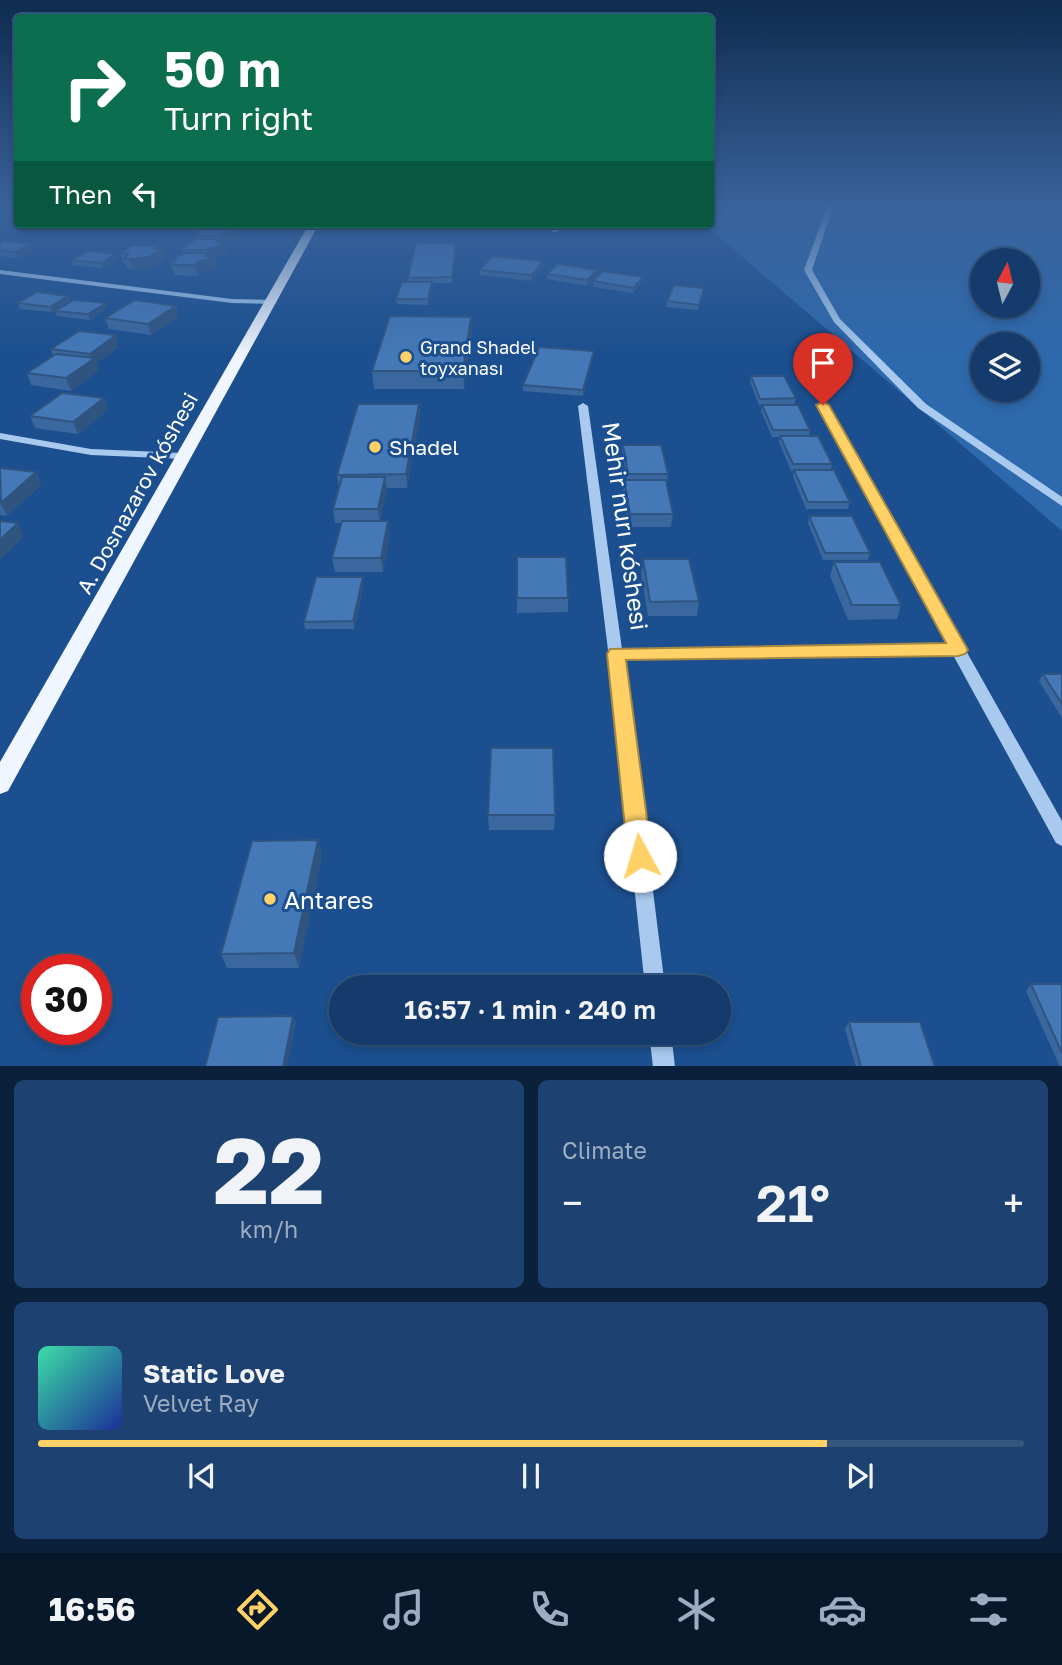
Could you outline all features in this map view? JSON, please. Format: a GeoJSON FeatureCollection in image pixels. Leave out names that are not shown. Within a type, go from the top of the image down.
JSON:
{"type":"FeatureCollection","features":[{"type":"Feature","properties":{"kind":"main road","name":"A. Dosnazarov kóshesi"},"geometry":{"type":"LineString","coordinates":[[1,780],[297,257]]}},
{"type":"Feature","properties":{"kind":"street"},"geometry":{"type":"LineString","coordinates":[[813,257],[808,270],[837,320],[922,406],[1062,502]]}},
{"type":"Feature","properties":{"kind":"street"},"geometry":{"type":"LineString","coordinates":[[0,272],[232,301],[273,302]]}},
{"type":"Feature","properties":{"kind":"street"},"geometry":{"type":"LineString","coordinates":[[823,405],[1062,838]]}},
{"type":"Feature","properties":{"kind":"street","name":"Mehir nurı kóshesi"},"geometry":{"type":"LineString","coordinates":[[583,406],[616,654],[654,975]]}},
{"type":"Feature","properties":{"kind":"street"},"geometry":{"type":"LineString","coordinates":[[0,436],[91,452],[183,456]]}},
{"type":"Feature","properties":{"kind":"street"},"geometry":{"type":"LineString","coordinates":[[616,654],[958,650]]}},
{"type":"Feature","properties":{"kind":"street"},"geometry":{"type":"LineString","coordinates":[[662,1045],[664,1066]]}},
{"type":"Feature","properties":{"kind":"shaded area"},"geometry":{"type":"Polygon","coordinates":[[[742,257],[970,257],[970,318],[1040,318],[1040,257],[1062,257],[1062,531],[742,257]]]}},
{"type":"Feature","properties":{"kind":"building"},"geometry":{"type":"Polygon","coordinates":[[[78,257],[111,257],[101,263],[72,260],[78,257]]]}},
{"type":"Feature","properties":{"kind":"building"},"geometry":{"type":"Polygon","coordinates":[[[177,257],[215,258],[195,265],[172,265],[176,260],[170,260],[177,257]]]}},
{"type":"Feature","properties":{"kind":"building"},"geometry":{"type":"Polygon","coordinates":[[[413,257],[454,257],[452,277],[408,278],[413,257]]]}},
{"type":"Feature","properties":{"kind":"building"},"geometry":{"type":"Polygon","coordinates":[[[491,257],[543,261],[532,275],[480,270],[491,257]]]}},
{"type":"Feature","properties":{"kind":"building"},"geometry":{"type":"Polygon","coordinates":[[[558,264],[597,270],[587,280],[547,274],[558,264]]]}},
{"type":"Feature","properties":{"kind":"building"},"geometry":{"type":"Polygon","coordinates":[[[603,271],[643,277],[634,288],[593,281],[603,271]]]}},
{"type":"Feature","properties":{"kind":"building"},"geometry":{"type":"Polygon","coordinates":[[[402,282],[432,282],[428,299],[396,299],[402,282]]]}},
{"type":"Feature","properties":{"kind":"building"},"geometry":{"type":"Polygon","coordinates":[[[674,285],[704,288],[699,305],[667,301],[674,285]]]}},
{"type":"Feature","properties":{"kind":"building"},"geometry":{"type":"Polygon","coordinates":[[[37,292],[68,296],[50,307],[18,303],[37,292]]]}},
{"type":"Feature","properties":{"kind":"building"},"geometry":{"type":"Polygon","coordinates":[[[74,300],[106,303],[88,314],[55,311],[74,300]]]}},
{"type":"Feature","properties":{"kind":"building"},"geometry":{"type":"Polygon","coordinates":[[[135,300],[176,306],[148,324],[105,318],[135,300]]]}},
{"type":"Feature","properties":{"kind":"building"},"geometry":{"type":"Polygon","coordinates":[[[390,316],[471,317],[463,371],[372,371],[390,316]]]}},
{"type":"Feature","properties":{"kind":"building"},"geometry":{"type":"Polygon","coordinates":[[[79,331],[116,335],[90,354],[51,349],[79,331]]]}},
{"type":"Feature","properties":{"kind":"building"},"geometry":{"type":"Polygon","coordinates":[[[539,347],[594,351],[583,390],[523,385],[539,347]]]}},
{"type":"Feature","properties":{"kind":"building"},"geometry":{"type":"Polygon","coordinates":[[[56,354],[95,358],[66,378],[27,373],[56,354]]]}},
{"type":"Feature","properties":{"kind":"building"},"geometry":{"type":"Polygon","coordinates":[[[751,376],[784,376],[796,398],[760,399],[751,376]]]}},
{"type":"Feature","properties":{"kind":"building"},"geometry":{"type":"Polygon","coordinates":[[[62,393],[104,398],[73,422],[30,416],[62,393]]]}},
{"type":"Feature","properties":{"kind":"building"},"geometry":{"type":"Polygon","coordinates":[[[358,404],[419,404],[406,474],[337,475],[358,404]]]}},
{"type":"Feature","properties":{"kind":"building"},"geometry":{"type":"Polygon","coordinates":[[[762,405],[798,405],[810,430],[773,430],[762,405]]]}},
{"type":"Feature","properties":{"kind":"building"},"geometry":{"type":"Polygon","coordinates":[[[780,436],[818,436],[832,464],[793,464],[780,436]]]}},
{"type":"Feature","properties":{"kind":"building"},"geometry":{"type":"Polygon","coordinates":[[[623,445],[661,445],[668,474],[628,474],[623,445]]]}},
{"type":"Feature","properties":{"kind":"building"},"geometry":{"type":"Polygon","coordinates":[[[0,468],[36,472],[1,503],[0,468]]]}},
{"type":"Feature","properties":{"kind":"building"},"geometry":{"type":"Polygon","coordinates":[[[794,470],[834,470],[850,502],[808,502],[794,470]]]}},
{"type":"Feature","properties":{"kind":"building"},"geometry":{"type":"Polygon","coordinates":[[[342,477],[385,477],[378,509],[333,509],[342,477]]]}},
{"type":"Feature","properties":{"kind":"building"},"geometry":{"type":"Polygon","coordinates":[[[624,480],[666,480],[673,514],[630,514],[624,480]]]}},
{"type":"Feature","properties":{"kind":"building"},"geometry":{"type":"Polygon","coordinates":[[[809,516],[852,516],[870,553],[825,553],[809,516]]]}},
{"type":"Feature","properties":{"kind":"building"},"geometry":{"type":"Polygon","coordinates":[[[0,521],[18,523],[0,540],[0,521]]]}},
{"type":"Feature","properties":{"kind":"building"},"geometry":{"type":"Polygon","coordinates":[[[342,521],[388,521],[381,558],[332,558],[342,521]]]}},
{"type":"Feature","properties":{"kind":"building"},"geometry":{"type":"Polygon","coordinates":[[[517,557],[566,557],[568,598],[517,598],[517,557]]]}},
{"type":"Feature","properties":{"kind":"building"},"geometry":{"type":"Polygon","coordinates":[[[643,559],[689,559],[699,601],[650,602],[643,559]]]}},
{"type":"Feature","properties":{"kind":"building"},"geometry":{"type":"Polygon","coordinates":[[[834,562],[880,562],[901,605],[852,605],[834,562]]]}},
{"type":"Feature","properties":{"kind":"building"},"geometry":{"type":"Polygon","coordinates":[[[316,577],[363,577],[353,621],[304,622],[316,577]]]}},
{"type":"Feature","properties":{"kind":"building"},"geometry":{"type":"Polygon","coordinates":[[[1043,674],[1062,674],[1062,704],[1043,674]]]}},
{"type":"Feature","properties":{"kind":"building"},"geometry":{"type":"Polygon","coordinates":[[[491,748],[553,748],[555,815],[488,815],[491,748]]]}},
{"type":"Feature","properties":{"kind":"building"},"geometry":{"type":"Polygon","coordinates":[[[318,840],[294,953],[221,954],[252,841],[318,840]]]}},
{"type":"Feature","properties":{"kind":"building"},"geometry":{"type":"Polygon","coordinates":[[[1031,984],[1062,984],[1062,1053],[1031,984]]]}},
{"type":"Feature","properties":{"kind":"building"},"geometry":{"type":"Polygon","coordinates":[[[293,1016],[283,1066],[205,1066],[218,1017],[293,1016]]]}},
{"type":"Feature","properties":{"kind":"building"},"geometry":{"type":"Polygon","coordinates":[[[849,1022],[920,1022],[935,1066],[861,1066],[849,1022]]]}},
{"type":"Feature","properties":{"kind":"place","name":"Grand Shadel toyxanası"},"geometry":{"type":"Point","coordinates":[406,357]}},
{"type":"Feature","properties":{"kind":"place","name":"Shadel"},"geometry":{"type":"Point","coordinates":[375,447]}},
{"type":"Feature","properties":{"kind":"place","name":"Antares"},"geometry":{"type":"Point","coordinates":[270,899]}},
{"type":"Feature","properties":{"kind":"route"},"geometry":{"type":"LineString","coordinates":[[640,856],[616,654],[958,650],[823,405]]}}]}
